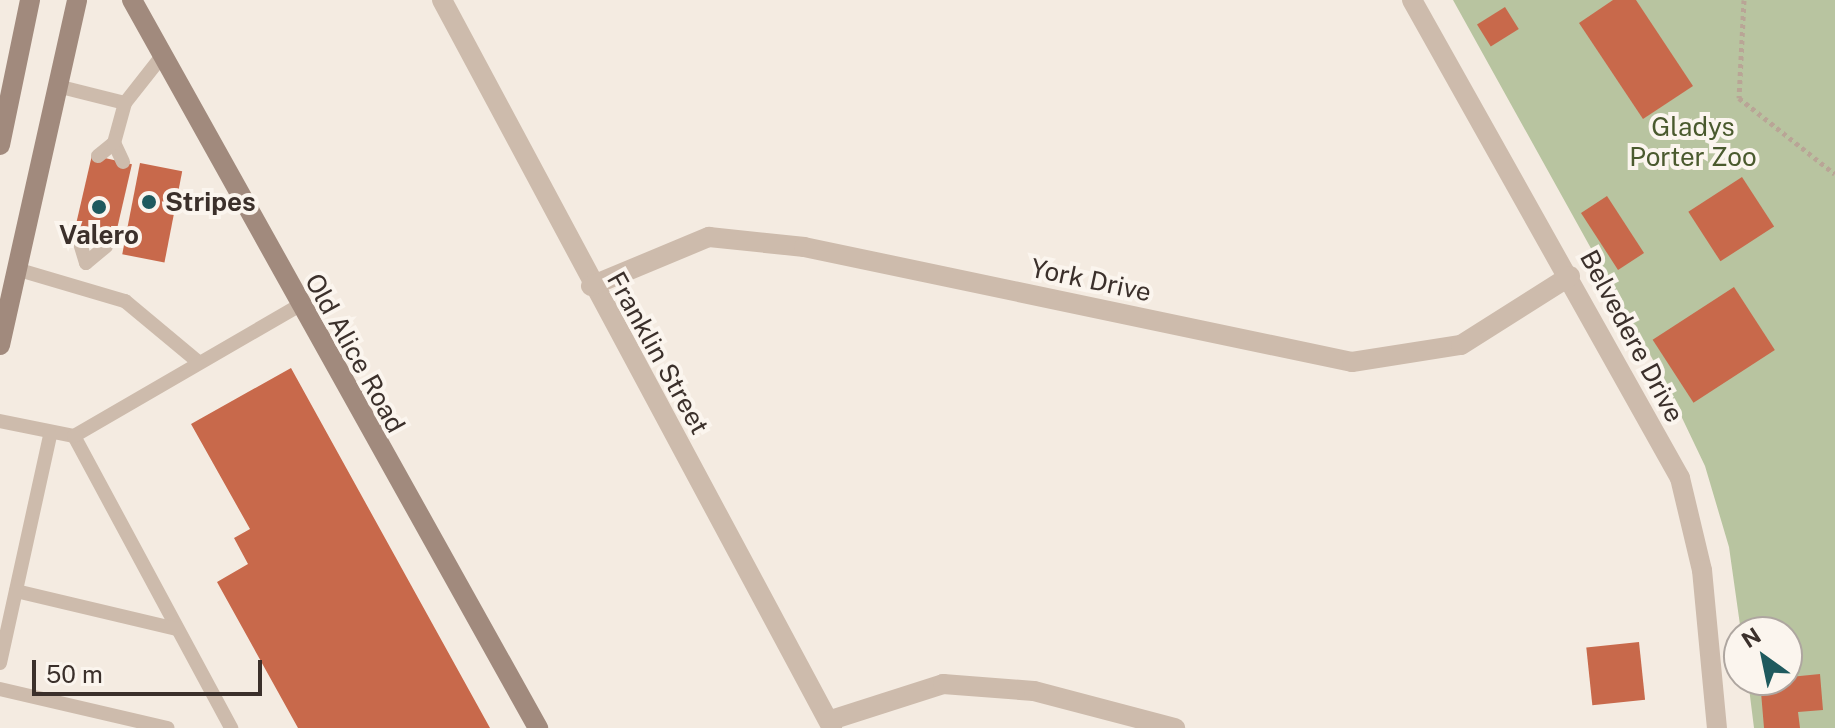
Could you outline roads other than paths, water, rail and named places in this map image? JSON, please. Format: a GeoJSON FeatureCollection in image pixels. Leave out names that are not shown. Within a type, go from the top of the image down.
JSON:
{"type":"FeatureCollection","features":[{"type":"Feature","properties":{"kind":"main road"},"geometry":{"type":"LineString","coordinates":[[0,145],[30,0]]}},
{"type":"Feature","properties":{"kind":"main road"},"geometry":{"type":"LineString","coordinates":[[0,345],[77,0]]}},
{"type":"Feature","properties":{"kind":"main road","name":"Old Alice Road"},"geometry":{"type":"LineString","coordinates":[[132,0],[538,728]]}},
{"type":"Feature","properties":{"kind":"street","name":"Franklin Street"},"geometry":{"type":"LineString","coordinates":[[442,0],[591,286],[831,724]]}},
{"type":"Feature","properties":{"kind":"street","name":"Belvedere Drive"},"geometry":{"type":"LineString","coordinates":[[1412,0],[1570,276],[1680,478],[1702,570],[1717,728]]}},
{"type":"Feature","properties":{"kind":"street","name":"York Drive"},"geometry":{"type":"LineString","coordinates":[[591,286],[709,237],[804,247],[1352,362],[1461,345],[1570,276]]}},
{"type":"Feature","properties":{"kind":"street"},"geometry":{"type":"LineString","coordinates":[[831,724],[943,684],[1034,691],[1175,728]]}},
{"type":"Feature","properties":{"kind":"lane"},"geometry":{"type":"LineString","coordinates":[[98,156],[114,143],[125,103],[162,56]]}},
{"type":"Feature","properties":{"kind":"lane"},"geometry":{"type":"LineString","coordinates":[[57,86],[125,103]]}},
{"type":"Feature","properties":{"kind":"lane"},"geometry":{"type":"LineString","coordinates":[[114,143],[123,162]]}},
{"type":"Feature","properties":{"kind":"lane"},"geometry":{"type":"LineString","coordinates":[[79,240],[86,263],[80,288]]}},
{"type":"Feature","properties":{"kind":"lane"},"geometry":{"type":"LineString","coordinates":[[86,263],[106,246]]}},
{"type":"Feature","properties":{"kind":"lane"},"geometry":{"type":"LineString","coordinates":[[16,269],[125,301],[197,361]]}},
{"type":"Feature","properties":{"kind":"lane"},"geometry":{"type":"LineString","coordinates":[[0,421],[50,435],[74,436],[197,361],[300,305]]}},
{"type":"Feature","properties":{"kind":"lane"},"geometry":{"type":"LineString","coordinates":[[0,663],[50,435]]}},
{"type":"Feature","properties":{"kind":"lane"},"geometry":{"type":"LineString","coordinates":[[74,436],[231,728]]}},
{"type":"Feature","properties":{"kind":"lane"},"geometry":{"type":"LineString","coordinates":[[16,591],[177,629]]}},
{"type":"Feature","properties":{"kind":"lane"},"geometry":{"type":"LineString","coordinates":[[0,689],[168,728]]}},
{"type":"Feature","properties":{"kind":"place","name":"Stripes"},"geometry":{"type":"Point","coordinates":[149,202]}},
{"type":"Feature","properties":{"kind":"place","name":"Valero"},"geometry":{"type":"Point","coordinates":[99,207]}},
{"type":"Feature","properties":{"kind":"park label","name":"Gladys Porter Zoo"},"geometry":{"type":"Point","coordinates":[1693,142]}}]}
